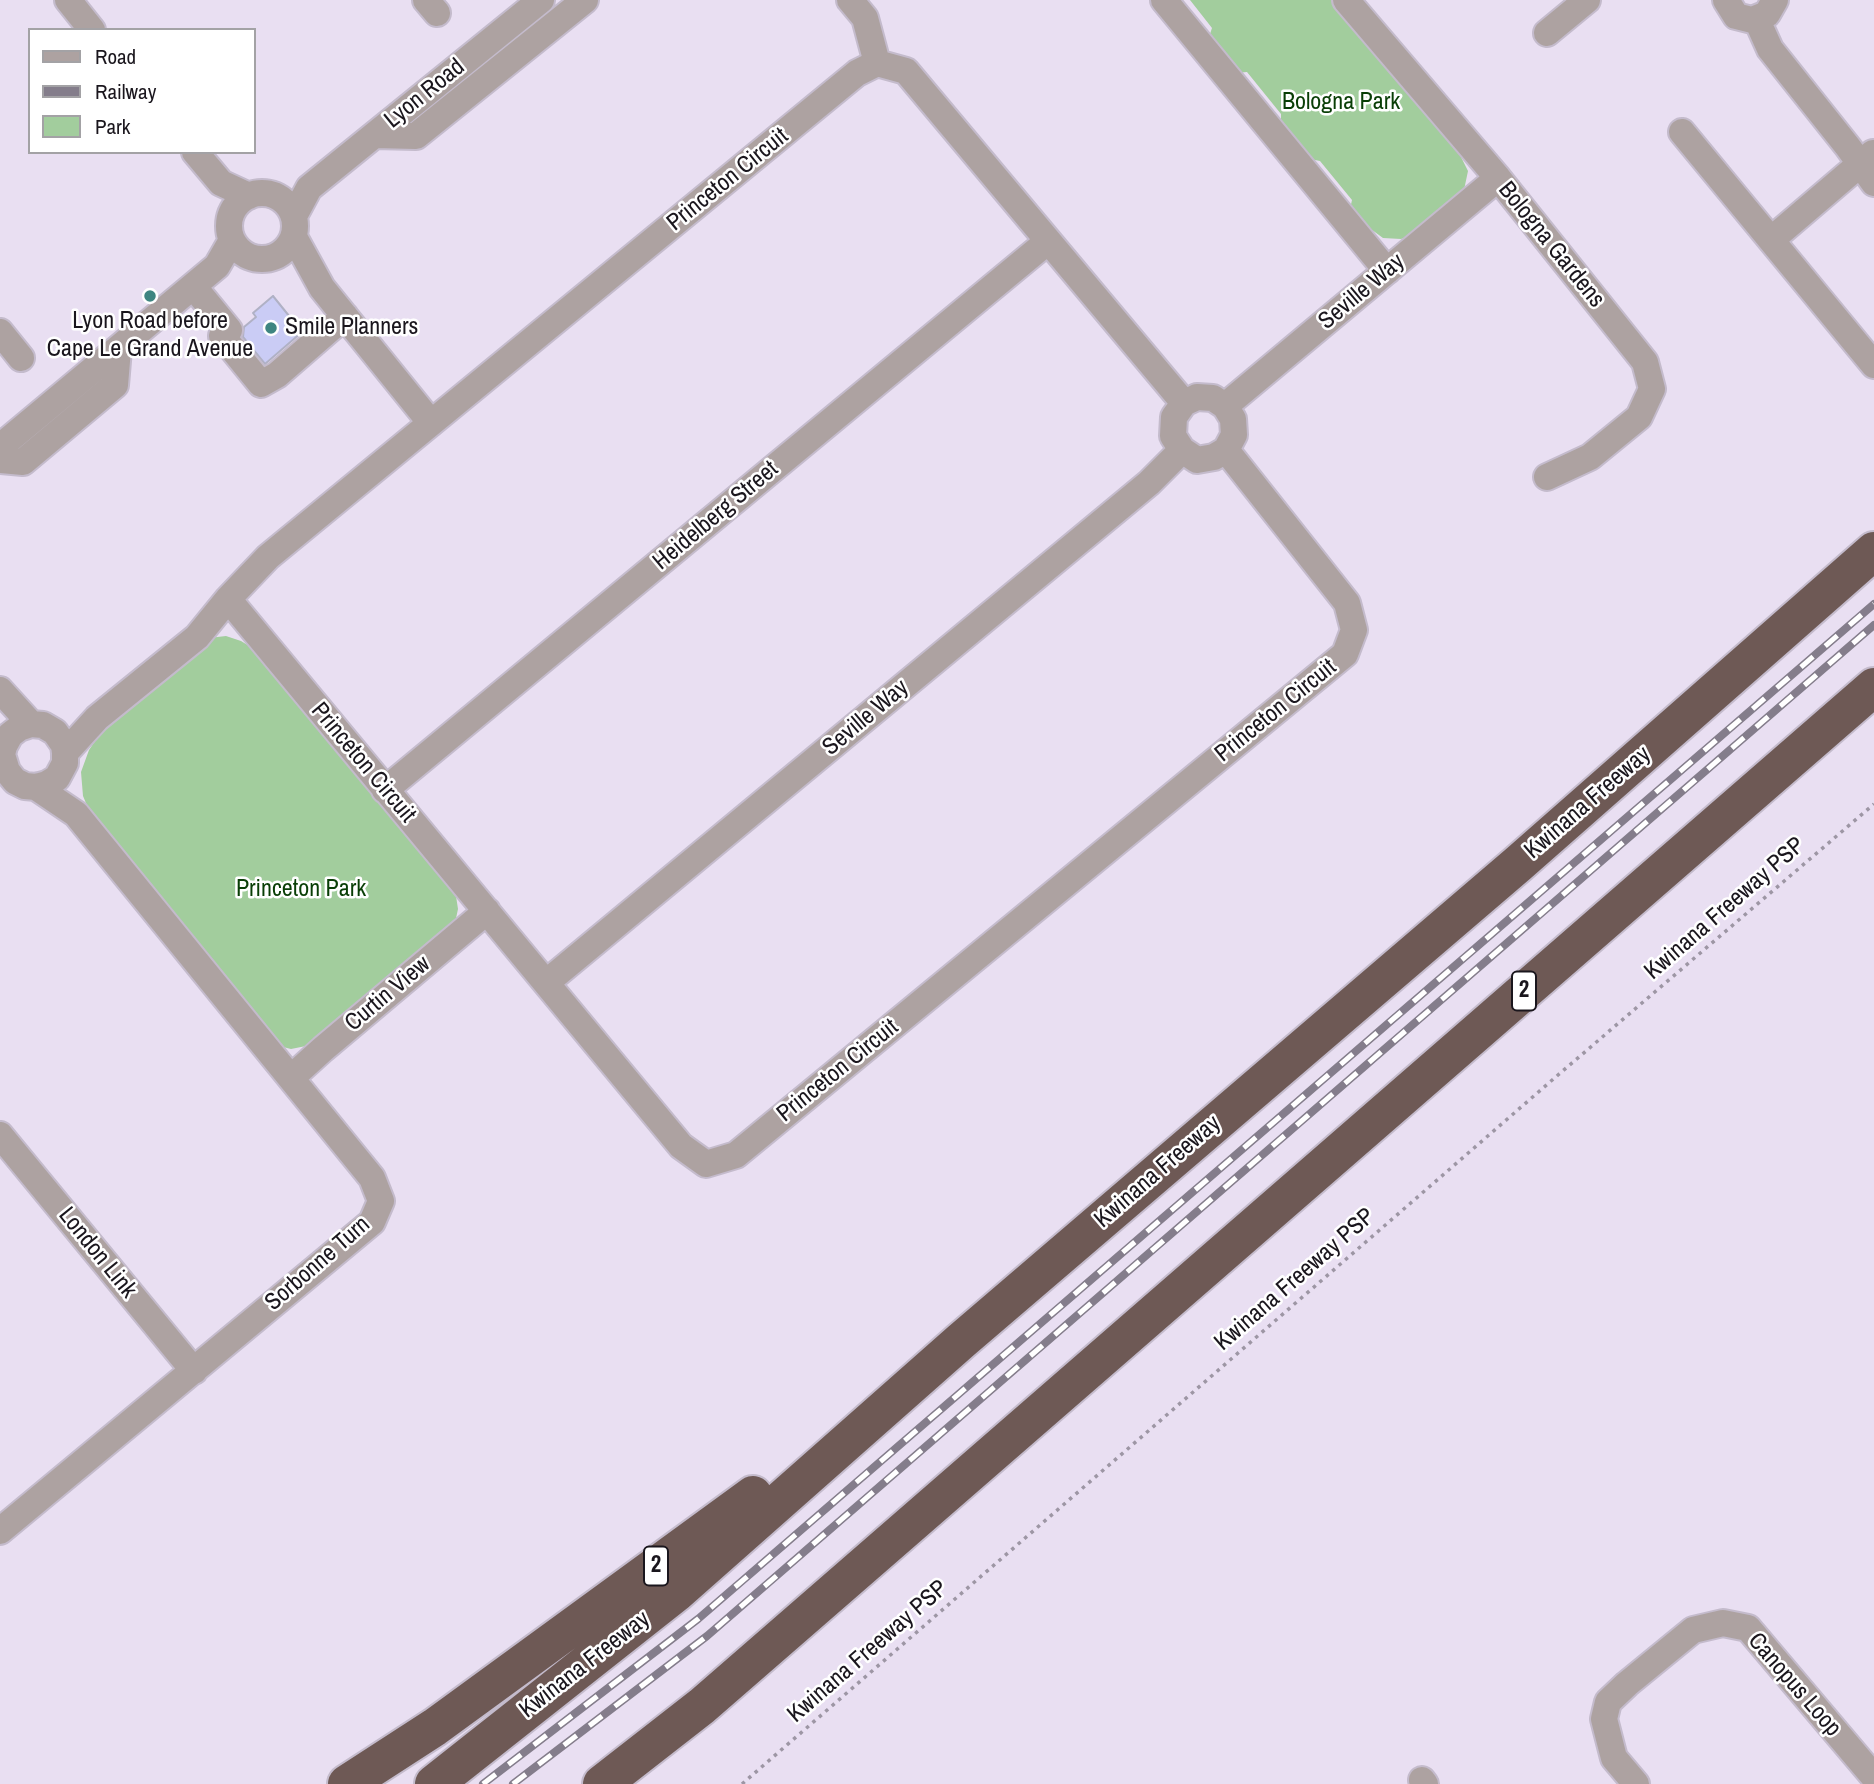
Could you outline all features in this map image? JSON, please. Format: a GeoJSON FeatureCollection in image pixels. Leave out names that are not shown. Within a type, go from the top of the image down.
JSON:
{"type":"FeatureCollection","features":[{"type":"Feature","properties":{"kind":"highway","name":"Kwinana Freeway"},"geometry":{"type":"LineString","coordinates":[[434,1784],[677,1592],[961,1341],[1518,864],[1874,551]]}},
{"type":"Feature","properties":{"kind":"highway","name":"2"},"geometry":{"type":"LineString","coordinates":[[616,1784],[702,1706],[1874,687]]}},
{"type":"Feature","properties":{"kind":"highway","name":"2"},"geometry":{"type":"LineString","coordinates":[[347,1784],[435,1727],[961,1341]]}},
{"type":"Feature","properties":{"kind":"highway","name":"2"},"geometry":{"type":"LineString","coordinates":[[602,1784],[702,1706]]}},
{"type":"Feature","properties":{"kind":"street"},"geometry":{"type":"LineString","coordinates":[[68,0],[91,28]]}},
{"type":"Feature","properties":{"kind":"street","name":"Lyon Road"},"geometry":{"type":"LineString","coordinates":[[294,226],[309,188],[541,0]]}},
{"type":"Feature","properties":{"kind":"street"},"geometry":{"type":"LineString","coordinates":[[375,135],[416,136],[585,0]]}},
{"type":"Feature","properties":{"kind":"street"},"geometry":{"type":"LineString","coordinates":[[850,0],[865,18],[877,63],[906,71],[1184,403]]}},
{"type":"Feature","properties":{"kind":"street"},"geometry":{"type":"LineString","coordinates":[[1164,0],[1387,271]]}},
{"type":"Feature","properties":{"kind":"street","name":"Bologna Gardens"},"geometry":{"type":"LineString","coordinates":[[1346,0],[1498,178],[1645,362],[1652,389],[1639,417],[1590,457],[1547,477]]}},
{"type":"Feature","properties":{"kind":"street"},"geometry":{"type":"LineString","coordinates":[[1547,33],[1587,0]]}},
{"type":"Feature","properties":{"kind":"street"},"geometry":{"type":"LineString","coordinates":[[1726,0],[1736,16],[1756,20],[1770,11],[1775,0]]}},
{"type":"Feature","properties":{"kind":"street"},"geometry":{"type":"LineString","coordinates":[[1756,20],[1770,49],[1869,166],[1771,240]]}},
{"type":"Feature","properties":{"kind":"street","name":"Princeton Circuit"},"geometry":{"type":"LineString","coordinates":[[63,763],[97,718],[197,637],[268,557],[857,73],[877,63]]}},
{"type":"Feature","properties":{"kind":"street"},"geometry":{"type":"LineString","coordinates":[[1682,132],[1874,365]]}},
{"type":"Feature","properties":{"kind":"street"},"geometry":{"type":"LineString","coordinates":[[197,154],[221,183],[245,243],[322,288]]}},
{"type":"Feature","properties":{"kind":"street","name":"Seville Way"},"geometry":{"type":"LineString","coordinates":[[1225,406],[1498,178]]}},
{"type":"Feature","properties":{"kind":"street"},"geometry":{"type":"LineString","coordinates":[[221,183],[260,195],[281,198],[322,288],[431,423]]}},
{"type":"Feature","properties":{"kind":"street"},"geometry":{"type":"LineString","coordinates":[[245,243],[240,202],[260,195],[309,188]]}},
{"type":"Feature","properties":{"kind":"street"},"geometry":{"type":"LineString","coordinates":[[245,243],[280,254],[288,247],[294,226]]}},
{"type":"Feature","properties":{"kind":"street","name":"Heidelberg Street"},"geometry":{"type":"LineString","coordinates":[[386,790],[1047,242]]}},
{"type":"Feature","properties":{"kind":"street"},"geometry":{"type":"LineString","coordinates":[[0,447],[245,243]]}},
{"type":"Feature","properties":{"kind":"street"},"geometry":{"type":"LineString","coordinates":[[193,286],[229,330],[222,336],[261,384],[277,375],[345,316]]}},
{"type":"Feature","properties":{"kind":"street"},"geometry":{"type":"LineString","coordinates":[[0,332],[21,358]]}},
{"type":"Feature","properties":{"kind":"street"},"geometry":{"type":"LineString","coordinates":[[0,460],[23,462],[116,385],[118,349]]}},
{"type":"Feature","properties":{"kind":"street"},"geometry":{"type":"LineString","coordinates":[[1198,397],[1213,398],[1225,406],[1233,419],[1234,435],[1226,450],[1214,457],[1197,460],[1182,450],[1173,436],[1174,417],[1184,403],[1198,397]]}},
{"type":"Feature","properties":{"kind":"street","name":"Seville Way"},"geometry":{"type":"LineString","coordinates":[[547,982],[1139,492],[1182,450]]}},
{"type":"Feature","properties":{"kind":"street","name":"Princeton Circuit"},"geometry":{"type":"LineString","coordinates":[[228,599],[681,1146],[706,1164],[736,1155],[1345,654],[1354,630],[1347,603],[1226,450]]}},
{"type":"Feature","properties":{"kind":"street"},"geometry":{"type":"LineString","coordinates":[[0,690],[40,726],[61,738],[63,763],[47,784],[8,766],[14,731],[40,726]]}},
{"type":"Feature","properties":{"kind":"street","name":"Princeton Circuit"},"geometry":{"type":"LineString","coordinates":[[40,726],[97,718]]}},
{"type":"Feature","properties":{"kind":"street","name":"Sorbonne Turn"},"geometry":{"type":"LineString","coordinates":[[63,763],[76,814]]}},
{"type":"Feature","properties":{"kind":"street","name":"Sorbonne Turn"},"geometry":{"type":"LineString","coordinates":[[5,1516],[194,1371],[372,1222],[381,1200],[372,1178],[76,814],[8,766]]}},
{"type":"Feature","properties":{"kind":"street","name":"Curtin View"},"geometry":{"type":"LineString","coordinates":[[291,1079],[487,911]]}},
{"type":"Feature","properties":{"kind":"street","name":"London Link"},"geometry":{"type":"LineString","coordinates":[[0,1135],[194,1371]]}},
{"type":"Feature","properties":{"kind":"street","name":"Canopus Loop"},"geometry":{"type":"LineString","coordinates":[[1636,1784],[1614,1758],[1604,1719],[1608,1702],[1693,1630],[1723,1623],[1748,1628],[1874,1777]]}},
{"type":"Feature","properties":{"kind":"path","name":"Kwinana Freeway PSP"},"geometry":{"type":"LineString","coordinates":[[742,1784],[1874,804]]}},
{"type":"Feature","properties":{"kind":"green space","name":"Bologna Park"},"geometry":{"type":"Polygon","coordinates":[[[1190,0],[1332,0],[1459,153],[1468,171],[1464,190],[1415,234],[1401,239],[1383,238],[1350,209],[1352,200],[1320,161],[1310,159],[1281,124],[1281,114],[1247,72],[1236,73],[1209,37],[1212,28],[1190,0]]]}},
{"type":"Feature","properties":{"kind":"green space","name":"Princeton Park"},"geometry":{"type":"Polygon","coordinates":[[[226,636],[254,649],[456,896],[458,909],[455,923],[318,1041],[291,1049],[279,1046],[91,815],[83,796],[81,772],[89,750],[110,719],[209,638],[226,636]]]}},
{"type":"Feature","properties":{"kind":"building","name":"Smile Planners"},"geometry":{"type":"Polygon","coordinates":[[[273,296],[302,332],[265,364],[243,337],[244,327],[256,317],[253,313],[273,296]]]}},
{"type":"Feature","properties":{"kind":"railway"},"geometry":{"type":"LineString","coordinates":[[483,1784],[698,1619],[1874,604]]}},
{"type":"Feature","properties":{"kind":"railway"},"geometry":{"type":"LineString","coordinates":[[513,1784],[707,1636],[1874,625]]}},
{"type":"Feature","properties":{"kind":"place","name":"Lyon Road before Cape Le Grand Avenue"},"geometry":{"type":"Point","coordinates":[150,296]}},
{"type":"Feature","properties":{"kind":"place","name":"Smile Planners"},"geometry":{"type":"Point","coordinates":[271,328]}}]}
